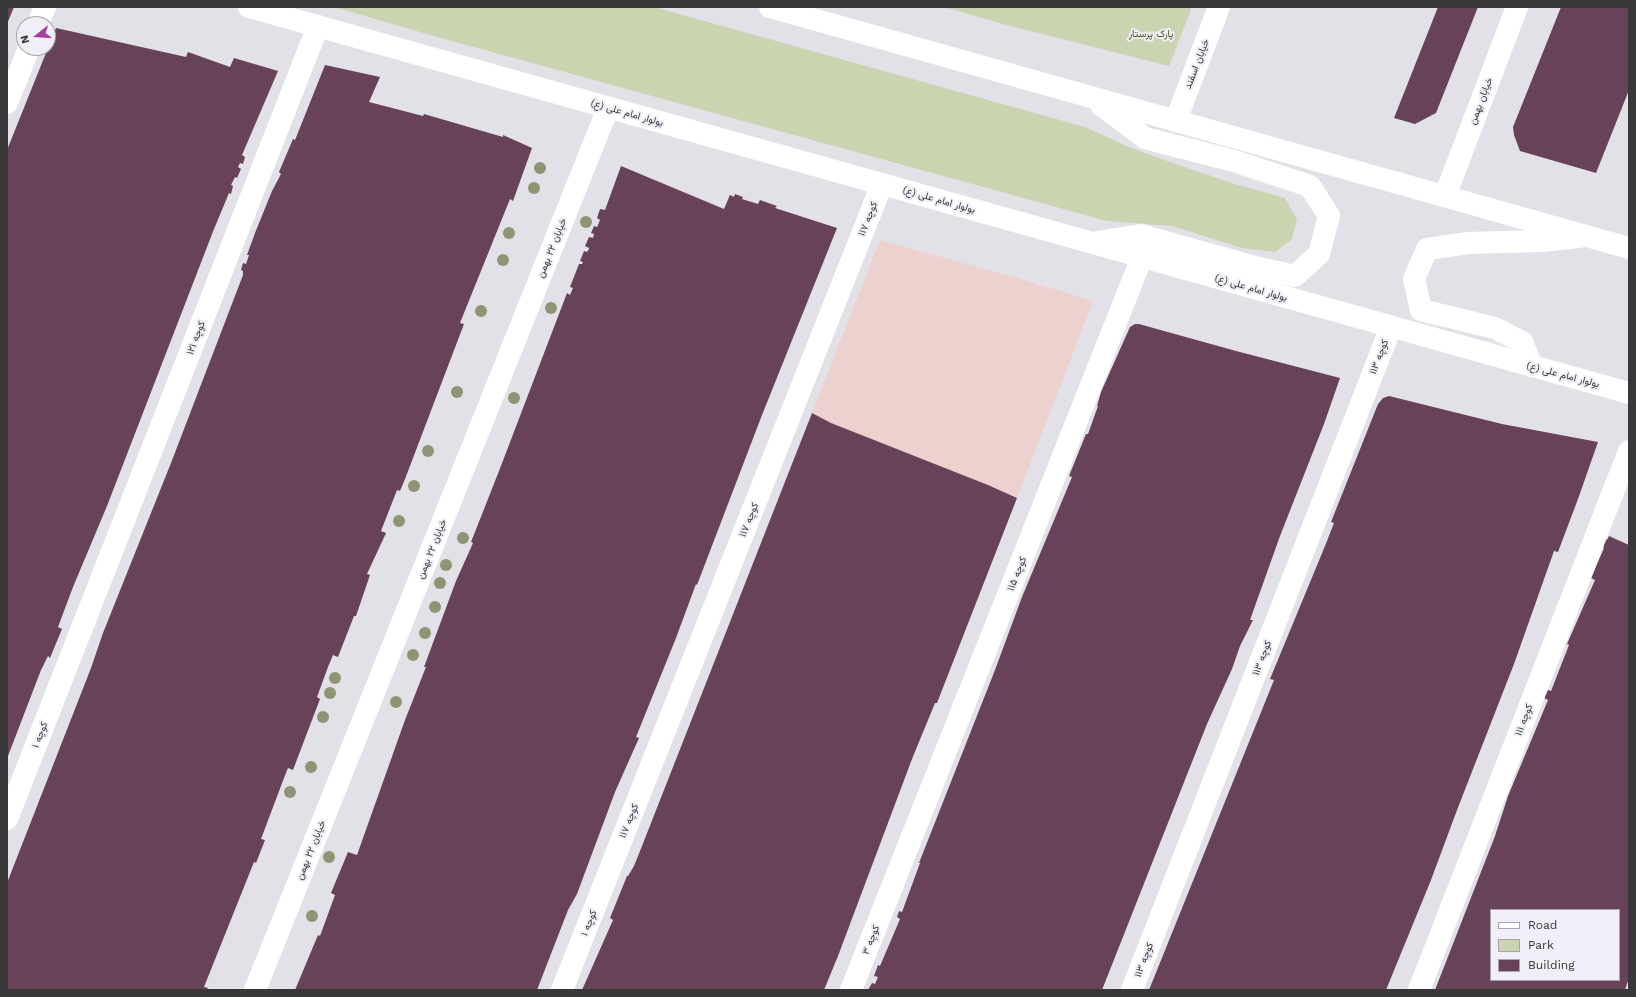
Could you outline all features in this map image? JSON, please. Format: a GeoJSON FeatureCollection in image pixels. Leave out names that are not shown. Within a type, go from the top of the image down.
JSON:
{"type":"FeatureCollection","features":[{"type":"Feature","properties":{"kind":"street","name":"بولوار امام علی (ع)"},"geometry":{"type":"LineString","coordinates":[[249,7],[1629,393]]}},
{"type":"Feature","properties":{"kind":"street"},"geometry":{"type":"LineString","coordinates":[[770,7],[800,12],[1091,98],[1176,120],[1629,248]]}},
{"type":"Feature","properties":{"kind":"street","name":"خیابان اسفند"},"geometry":{"type":"LineString","coordinates":[[1176,120],[1219,7]]}},
{"type":"Feature","properties":{"kind":"street","name":"خیابان بهمن"},"geometry":{"type":"LineString","coordinates":[[1445,196],[1517,7]]}},
{"type":"Feature","properties":{"kind":"street","name":"کوچه ۱۲۱"},"geometry":{"type":"LineString","coordinates":[[73,650],[318,26]]}},
{"type":"Feature","properties":{"kind":"street"},"geometry":{"type":"LineString","coordinates":[[7,103],[26,56]]}},
{"type":"Feature","properties":{"kind":"street"},"geometry":{"type":"LineString","coordinates":[[1090,243],[1141,235],[1255,268],[1295,276],[1319,254],[1329,216],[1310,186],[1234,161],[1145,138],[1091,98]]}},
{"type":"Feature","properties":{"kind":"street","name":"خیابان ۲۲ بهمن"},"geometry":{"type":"LineString","coordinates":[[255,990],[608,108]]}},
{"type":"Feature","properties":{"kind":"street","name":"کوچه ۱۱۷"},"geometry":{"type":"LineString","coordinates":[[616,855],[882,184]]}},
{"type":"Feature","properties":{"kind":"street"},"geometry":{"type":"LineString","coordinates":[[1532,366],[1522,342],[1495,328],[1421,310],[1414,279],[1427,249],[1468,243],[1542,241],[1588,236]]}},
{"type":"Feature","properties":{"kind":"street","name":"کوچه ۱۱۵"},"geometry":{"type":"LineString","coordinates":[[891,890],[1142,258]]}},
{"type":"Feature","properties":{"kind":"street","name":"کوچه ۱۱۳"},"geometry":{"type":"LineString","coordinates":[[1132,990],[1391,327]]}},
{"type":"Feature","properties":{"kind":"street","name":"کوچه ۱۱۱"},"geometry":{"type":"LineString","coordinates":[[1418,990],[1629,451]]}},
{"type":"Feature","properties":{"kind":"street","name":"کوچه ۱"},"geometry":{"type":"LineString","coordinates":[[7,819],[73,650]]}},
{"type":"Feature","properties":{"kind":"street","name":"کوچه ۱"},"geometry":{"type":"LineString","coordinates":[[562,990],[616,855]]}},
{"type":"Feature","properties":{"kind":"street","name":"کوچه ۳"},"geometry":{"type":"LineString","coordinates":[[851,990],[891,890]]}},
{"type":"Feature","properties":{"kind":"shaded area"},"geometry":{"type":"Polygon","coordinates":[[[880,240],[1093,301],[1017,498],[988,485],[831,423],[812,413],[880,240]]]}},
{"type":"Feature","properties":{"kind":"green space"},"geometry":{"type":"Polygon","coordinates":[[[334,7],[654,7],[1085,127],[1131,148],[1173,163],[1235,184],[1285,198],[1297,220],[1292,239],[1275,252],[1242,248],[1172,226],[1107,221],[430,35],[334,7]]]}},
{"type":"Feature","properties":{"kind":"green space","name":"پارک پرستار"},"geometry":{"type":"Polygon","coordinates":[[[944,7],[1192,7],[1169,66],[1010,26],[944,7]]]}},
{"type":"Feature","properties":{"kind":"building"},"geometry":{"type":"Polygon","coordinates":[[[7,7],[14,7],[7,24],[7,7]]]}},
{"type":"Feature","properties":{"kind":"building"},"geometry":{"type":"Polygon","coordinates":[[[1438,7],[1478,7],[1436,113],[1415,124],[1394,118],[1438,7]]]}},
{"type":"Feature","properties":{"kind":"building"},"geometry":{"type":"Polygon","coordinates":[[[1561,7],[1629,7],[1629,90],[1596,173],[1520,151],[1514,135],[1513,127],[1561,7]]]}},
{"type":"Feature","properties":{"kind":"building"},"geometry":{"type":"Polygon","coordinates":[[[56,28],[186,57],[188,52],[230,67],[234,58],[278,71],[242,155],[245,157],[243,164],[240,163],[238,167],[241,169],[237,178],[235,177],[231,185],[233,186],[231,194],[229,193],[214,229],[107,506],[73,587],[58,627],[62,629],[50,658],[48,656],[41,670],[8,756],[7,150],[45,56],[56,56],[56,28]]]}},
{"type":"Feature","properties":{"kind":"building"},"geometry":{"type":"Polygon","coordinates":[[[325,65],[380,77],[369,102],[423,116],[424,114],[503,137],[503,135],[532,148],[513,201],[510,199],[460,323],[464,324],[405,479],[400,491],[397,490],[381,531],[386,533],[367,574],[370,575],[356,616],[354,616],[338,657],[333,655],[317,697],[320,699],[293,770],[288,768],[284,778],[261,839],[265,840],[256,863],[254,862],[204,987],[208,988],[207,990],[7,990],[7,883],[243,275],[243,271],[241,270],[243,263],[246,264],[249,255],[247,255],[255,233],[272,191],[281,174],[279,172],[293,139],[295,140],[325,65]]]}},
{"type":"Feature","properties":{"kind":"building"},"geometry":{"type":"Polygon","coordinates":[[[621,166],[724,209],[730,195],[734,197],[735,194],[743,197],[742,199],[758,204],[760,200],[777,206],[775,208],[837,228],[636,737],[639,738],[615,792],[577,894],[568,910],[537,990],[295,990],[318,935],[320,936],[335,895],[331,893],[348,852],[357,855],[456,581],[473,543],[471,542],[567,293],[570,295],[573,288],[570,287],[579,264],[582,264],[583,262],[580,261],[584,251],[587,252],[589,249],[585,246],[589,237],[593,238],[594,234],[591,233],[594,226],[597,227],[600,220],[597,218],[600,209],[605,210],[621,166]]]}},
{"type":"Feature","properties":{"kind":"building"},"geometry":{"type":"Polygon","coordinates":[[[1135,324],[1340,378],[1324,424],[1280,536],[1250,620],[1253,620],[1240,646],[1232,669],[1207,724],[1102,990],[868,990],[872,983],[875,984],[878,977],[874,976],[878,965],[880,966],[900,919],[897,917],[899,911],[902,912],[919,863],[1022,597],[1072,477],[1069,476],[1086,434],[1088,434],[1098,406],[1101,392],[1130,327],[1135,324]]]}},
{"type":"Feature","properties":{"kind":"building"},"geometry":{"type":"Polygon","coordinates":[[[1389,396],[1502,424],[1598,442],[1558,552],[1554,551],[1514,664],[1431,880],[1386,990],[1149,990],[1274,680],[1270,679],[1325,546],[1334,523],[1331,522],[1378,404],[1383,398],[1389,396]]]}},
{"type":"Feature","properties":{"kind":"building"},"geometry":{"type":"Polygon","coordinates":[[[812,413],[831,423],[988,485],[1017,498],[937,703],[935,703],[912,759],[838,956],[824,990],[582,990],[613,920],[610,918],[627,876],[634,866],[642,846],[812,413]]]}},
{"type":"Feature","properties":{"kind":"building"},"geometry":{"type":"Polygon","coordinates":[[[1609,536],[1629,545],[1629,978],[1625,990],[1435,990],[1495,836],[1508,796],[1548,700],[1544,698],[1548,690],[1551,691],[1569,645],[1567,644],[1595,580],[1591,578],[1604,548],[1602,546],[1605,539],[1607,540],[1609,536]]]}}]}
